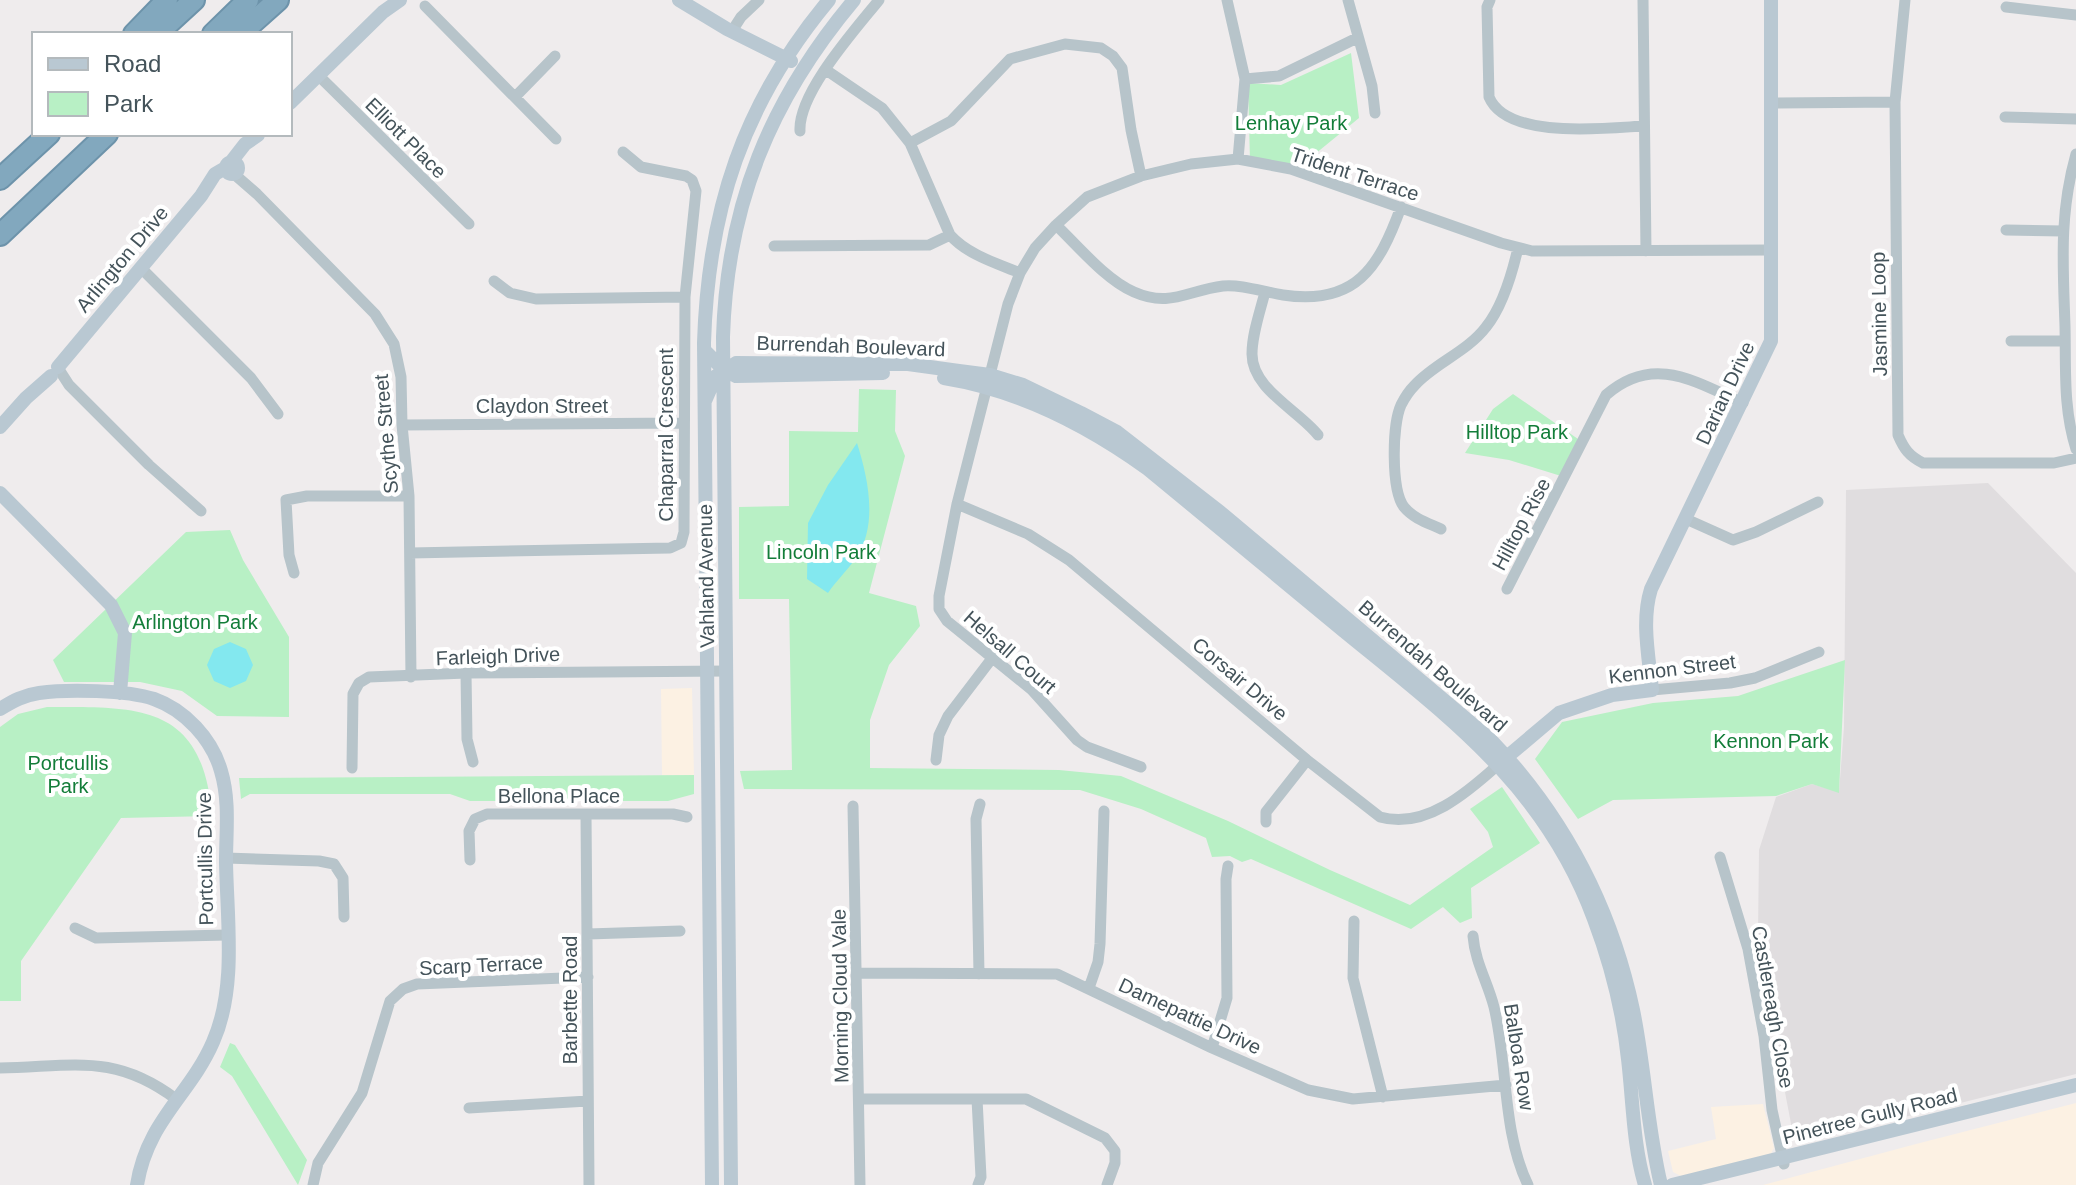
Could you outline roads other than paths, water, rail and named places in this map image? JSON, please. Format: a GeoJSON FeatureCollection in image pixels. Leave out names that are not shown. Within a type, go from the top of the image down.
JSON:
{"type":"FeatureCollection","features":[{"type":"Feature","properties":{"kind":"highway"},"geometry":{"type":"LineString","coordinates":[[136,32],[167,0]]}},
{"type":"Feature","properties":{"kind":"highway"},"geometry":{"type":"LineString","coordinates":[[159,32],[194,0]]}},
{"type":"Feature","properties":{"kind":"highway"},"geometry":{"type":"LineString","coordinates":[[215,32],[248,0]]}},
{"type":"Feature","properties":{"kind":"highway"},"geometry":{"type":"LineString","coordinates":[[242,32],[278,0]]}},
{"type":"Feature","properties":{"kind":"highway"},"geometry":{"type":"LineString","coordinates":[[0,179],[45,136]]}},
{"type":"Feature","properties":{"kind":"highway"},"geometry":{"type":"LineString","coordinates":[[0,235],[105,136]]}},
{"type":"Feature","properties":{"kind":"highway"},"geometry":{"type":"LineString","coordinates":[[33,204],[120,136]]}},
{"type":"Feature","properties":{"kind":"main road"},"geometry":{"type":"LineString","coordinates":[[292,101],[386,6],[400,0]]}},
{"type":"Feature","properties":{"kind":"main road"},"geometry":{"type":"LineString","coordinates":[[679,0],[732,31],[750,47],[800,72]]}},
{"type":"Feature","properties":{"kind":"main road","name":"Vahland Avenue"},"geometry":{"type":"LineString","coordinates":[[712,1185],[704,350],[707,273],[724,195],[748,129],[782,62],[829,0]]}},
{"type":"Feature","properties":{"kind":"main road","name":"Vahland Avenue"},"geometry":{"type":"LineString","coordinates":[[731,1185],[723,369],[726,281],[745,190],[756,158],[800,72],[854,0]]}},
{"type":"Feature","properties":{"kind":"main road","name":"Darian Drive"},"geometry":{"type":"LineString","coordinates":[[1652,690],[1646,604],[1651,589],[1771,341],[1771,0]]}},
{"type":"Feature","properties":{"kind":"main road","name":"Arlington Drive"},"geometry":{"type":"LineString","coordinates":[[0,427],[26,398],[56,373],[72,348],[201,196],[233,168],[245,144],[255,136]]}},
{"type":"Feature","properties":{"kind":"main road"},"geometry":{"type":"LineString","coordinates":[[704,350],[723,369],[711,384],[705,401]]}},
{"type":"Feature","properties":{"kind":"main road","name":"Burrendah Boulevard"},"geometry":{"type":"LineString","coordinates":[[723,369],[736,376],[918,375],[988,381],[1081,425],[1136,460],[1503,761],[1561,826],[1604,912],[1621,960],[1633,1011],[1661,1185]]}},
{"type":"Feature","properties":{"kind":"main road"},"geometry":{"type":"LineString","coordinates":[[0,493],[111,605],[125,633],[120,693]]}},
{"type":"Feature","properties":{"kind":"main road","name":"Kennon Street"},"geometry":{"type":"LineString","coordinates":[[1503,761],[1559,713],[1612,695],[1652,690]]}},
{"type":"Feature","properties":{"kind":"main road","name":"Portcullis Drive"},"geometry":{"type":"LineString","coordinates":[[0,709],[18,698],[40,693],[120,693],[157,700],[178,711],[199,730],[221,769],[226,796],[227,935],[226,992],[221,1020],[210,1048],[149,1143],[137,1185]]}},
{"type":"Feature","properties":{"kind":"main road","name":"Burrendah Boulevard"},"geometry":{"type":"LineString","coordinates":[[1503,761],[1552,833],[1593,916],[1621,1013],[1637,1148],[1645,1185]]}},
{"type":"Feature","properties":{"kind":"main road","name":"Pinetree Gully Road"},"geometry":{"type":"LineString","coordinates":[[1672,1185],[1784,1161],[2076,1085]]}},
{"type":"Feature","properties":{"kind":"main road","name":"Pinetree Gully Road"},"geometry":{"type":"LineString","coordinates":[[1714,1185],[2076,1092]]}},
{"type":"Feature","properties":{"kind":"street"},"geometry":{"type":"LineString","coordinates":[[732,31],[741,17],[759,0]]}},
{"type":"Feature","properties":{"kind":"street"},"geometry":{"type":"LineString","coordinates":[[800,131],[803,108],[848,37],[879,0]]}},
{"type":"Feature","properties":{"kind":"street"},"geometry":{"type":"LineString","coordinates":[[1227,0],[1245,79],[1238,159]]}},
{"type":"Feature","properties":{"kind":"street"},"geometry":{"type":"LineString","coordinates":[[1348,0],[1372,86],[1375,113]]}},
{"type":"Feature","properties":{"kind":"street"},"geometry":{"type":"LineString","coordinates":[[1490,0],[1487,7],[1489,97],[1493,107],[1535,126],[1559,130],[1644,126]]}},
{"type":"Feature","properties":{"kind":"street"},"geometry":{"type":"LineString","coordinates":[[1643,0],[1646,251]]}},
{"type":"Feature","properties":{"kind":"street","name":"Jasmine Loop"},"geometry":{"type":"LineString","coordinates":[[1905,0],[1895,102],[1898,435],[1911,457],[1934,465],[2054,463],[2076,458]]}},
{"type":"Feature","properties":{"kind":"street"},"geometry":{"type":"LineString","coordinates":[[421,2],[556,139]]}},
{"type":"Feature","properties":{"kind":"street"},"geometry":{"type":"LineString","coordinates":[[2006,7],[2076,15]]}},
{"type":"Feature","properties":{"kind":"street"},"geometry":{"type":"LineString","coordinates":[[1245,79],[1279,76],[1357,38]]}},
{"type":"Feature","properties":{"kind":"street"},"geometry":{"type":"LineString","coordinates":[[910,143],[951,121],[1010,59],[1065,44],[1101,48],[1113,56],[1122,68],[1141,176]]}},
{"type":"Feature","properties":{"kind":"street"},"geometry":{"type":"LineString","coordinates":[[515,97],[555,56]]}},
{"type":"Feature","properties":{"kind":"street"},"geometry":{"type":"LineString","coordinates":[[826,70],[882,108],[910,143],[950,235],[967,251],[1020,273]]}},
{"type":"Feature","properties":{"kind":"street","name":"Elliott Place"},"geometry":{"type":"LineString","coordinates":[[319,76],[469,224]]}},
{"type":"Feature","properties":{"kind":"street"},"geometry":{"type":"LineString","coordinates":[[1771,103],[1895,102]]}},
{"type":"Feature","properties":{"kind":"street"},"geometry":{"type":"LineString","coordinates":[[2005,117],[2076,119]]}},
{"type":"Feature","properties":{"kind":"street","name":"Chaparral Crescent"},"geometry":{"type":"LineString","coordinates":[[410,553],[670,548],[681,543],[684,532],[685,297],[695,206],[694,185],[678,173],[641,167],[623,152]]}},
{"type":"Feature","properties":{"kind":"street"},"geometry":{"type":"LineString","coordinates":[[2076,154],[2066,189],[2063,231],[2065,403],[2076,449]]}},
{"type":"Feature","properties":{"kind":"street","name":"Trident Terrace"},"geometry":{"type":"LineString","coordinates":[[988,381],[1008,304],[1020,273],[1035,248],[1056,225],[1087,197],[1141,176],[1191,164],[1238,159],[1291,169],[1518,248],[1546,252],[1772,250]]}},
{"type":"Feature","properties":{"kind":"street","name":"Scythe Street"},"geometry":{"type":"LineString","coordinates":[[233,168],[385,327],[394,344],[401,377],[409,496],[411,677]]}},
{"type":"Feature","properties":{"kind":"street"},"geometry":{"type":"LineString","coordinates":[[1056,225],[1122,286],[1154,300],[1172,299],[1224,286],[1311,297],[1358,281],[1374,266],[1386,247],[1401,207]]}},
{"type":"Feature","properties":{"kind":"street"},"geometry":{"type":"LineString","coordinates":[[2006,230],[2063,231]]}},
{"type":"Feature","properties":{"kind":"street"},"geometry":{"type":"LineString","coordinates":[[774,246],[929,245],[950,235]]}},
{"type":"Feature","properties":{"kind":"street"},"geometry":{"type":"LineString","coordinates":[[1441,529],[1416,518],[1403,506],[1397,490],[1395,431],[1400,406],[1415,384],[1475,339],[1486,327],[1498,309],[1518,248]]}},
{"type":"Feature","properties":{"kind":"street"},"geometry":{"type":"LineString","coordinates":[[141,268],[251,378],[278,414]]}},
{"type":"Feature","properties":{"kind":"street"},"geometry":{"type":"LineString","coordinates":[[494,281],[510,293],[536,299],[685,297]]}},
{"type":"Feature","properties":{"kind":"street"},"geometry":{"type":"LineString","coordinates":[[1265,292],[1252,356],[1256,371],[1264,384],[1318,435]]}},
{"type":"Feature","properties":{"kind":"street"},"geometry":{"type":"LineString","coordinates":[[2011,341],[2065,341]]}},
{"type":"Feature","properties":{"kind":"street"},"geometry":{"type":"LineString","coordinates":[[56,373],[149,465],[201,511]]}},
{"type":"Feature","properties":{"kind":"street","name":"Hilltop Rise"},"geometry":{"type":"LineString","coordinates":[[1507,589],[1606,395],[1622,381],[1649,374],[1684,376],[1743,403]]}},
{"type":"Feature","properties":{"kind":"street","name":"Helsall Court"},"geometry":{"type":"LineString","coordinates":[[988,381],[957,504],[939,609],[947,621],[1032,690],[1077,740],[1087,747],[1141,767]]}},
{"type":"Feature","properties":{"kind":"street","name":"Claydon Street"},"geometry":{"type":"LineString","coordinates":[[402,425],[683,423]]}},
{"type":"Feature","properties":{"kind":"street"},"geometry":{"type":"LineString","coordinates":[[294,573],[289,555],[286,500],[307,496],[409,496]]}},
{"type":"Feature","properties":{"kind":"street"},"geometry":{"type":"LineString","coordinates":[[1686,519],[1733,540],[1818,502]]}},
{"type":"Feature","properties":{"kind":"street","name":"Corsair Drive"},"geometry":{"type":"LineString","coordinates":[[957,504],[1028,534],[1069,560],[1368,809],[1394,821],[1410,819],[1449,804],[1503,761]]}},
{"type":"Feature","properties":{"kind":"street","name":"Kennon Street"},"geometry":{"type":"LineString","coordinates":[[1652,690],[1755,678],[1819,652]]}},
{"type":"Feature","properties":{"kind":"street"},"geometry":{"type":"LineString","coordinates":[[936,760],[939,735],[948,716],[993,657]]}},
{"type":"Feature","properties":{"kind":"street","name":"Farleigh Drive"},"geometry":{"type":"LineString","coordinates":[[352,768],[353,694],[359,683],[369,677],[727,671]]}},
{"type":"Feature","properties":{"kind":"street"},"geometry":{"type":"LineString","coordinates":[[466,673],[467,739],[473,762]]}},
{"type":"Feature","properties":{"kind":"street"},"geometry":{"type":"LineString","coordinates":[[1266,822],[1266,812],[1307,760]]}},
{"type":"Feature","properties":{"kind":"street"},"geometry":{"type":"LineString","coordinates":[[979,974],[976,819],[980,804]]}},
{"type":"Feature","properties":{"kind":"street","name":"Morning Cloud Vale"},"geometry":{"type":"LineString","coordinates":[[853,806],[860,1185]]}},
{"type":"Feature","properties":{"kind":"street"},"geometry":{"type":"LineString","coordinates":[[1089,988],[1098,962],[1100,944],[1104,811]]}},
{"type":"Feature","properties":{"kind":"street","name":"Bellona Place"},"geometry":{"type":"LineString","coordinates":[[470,860],[469,831],[475,819],[487,814],[673,814],[687,817]]}},
{"type":"Feature","properties":{"kind":"street","name":"Barbette Road"},"geometry":{"type":"LineString","coordinates":[[586,814],[589,1185]]}},
{"type":"Feature","properties":{"kind":"street","name":"Castlereagh Close"},"geometry":{"type":"LineString","coordinates":[[1720,857],[1748,949],[1764,1036],[1772,1110],[1784,1161]]}},
{"type":"Feature","properties":{"kind":"street"},"geometry":{"type":"LineString","coordinates":[[226,858],[334,864],[343,878],[344,917]]}},
{"type":"Feature","properties":{"kind":"street"},"geometry":{"type":"LineString","coordinates":[[1212,1048],[1227,998],[1228,866]]}},
{"type":"Feature","properties":{"kind":"street"},"geometry":{"type":"LineString","coordinates":[[1354,921],[1353,978],[1383,1097]]}},
{"type":"Feature","properties":{"kind":"street"},"geometry":{"type":"LineString","coordinates":[[75,928],[96,938],[227,935]]}},
{"type":"Feature","properties":{"kind":"street"},"geometry":{"type":"LineString","coordinates":[[588,934],[680,931]]}},
{"type":"Feature","properties":{"kind":"street","name":"Balboa Row"},"geometry":{"type":"LineString","coordinates":[[1473,936],[1474,953],[1494,1007],[1517,1161],[1528,1185]]}},
{"type":"Feature","properties":{"kind":"street","name":"Damepattie Drive"},"geometry":{"type":"LineString","coordinates":[[857,973],[1057,974],[1308,1090],[1353,1099],[1506,1085]]}},
{"type":"Feature","properties":{"kind":"street","name":"Scarp Terrace"},"geometry":{"type":"LineString","coordinates":[[313,1185],[318,1163],[362,1093],[390,1001],[403,989],[417,984],[588,977]]}},
{"type":"Feature","properties":{"kind":"street"},"geometry":{"type":"LineString","coordinates":[[0,1068],[90,1063],[140,1077],[176,1099]]}},
{"type":"Feature","properties":{"kind":"street"},"geometry":{"type":"LineString","coordinates":[[860,1099],[1026,1099],[1105,1138],[1115,1151],[1115,1163],[1107,1185]]}},
{"type":"Feature","properties":{"kind":"street"},"geometry":{"type":"LineString","coordinates":[[977,1099],[981,1177],[978,1185]]}},
{"type":"Feature","properties":{"kind":"street"},"geometry":{"type":"LineString","coordinates":[[469,1108],[588,1101]]}},
{"type":"Feature","properties":{"kind":"water"},"geometry":{"type":"Polygon","coordinates":[[[857,443],[868,486],[867,532],[855,559],[828,593],[807,579],[808,523],[828,485],[857,443]]]}},
{"type":"Feature","properties":{"kind":"water"},"geometry":{"type":"Polygon","coordinates":[[[230,642],[246,649],[253,665],[246,681],[230,688],[214,681],[207,665],[214,649],[230,642]]]}},
{"type":"Feature","properties":{"kind":"park label","name":"Lenhay Park"},"geometry":{"type":"Point","coordinates":[1291,123]}},
{"type":"Feature","properties":{"kind":"park label","name":"Hilltop Park"},"geometry":{"type":"Point","coordinates":[1517,432]}},
{"type":"Feature","properties":{"kind":"park label","name":"Lincoln Park"},"geometry":{"type":"Point","coordinates":[821,552]}},
{"type":"Feature","properties":{"kind":"park label","name":"Arlington Park"},"geometry":{"type":"Point","coordinates":[195,622]}},
{"type":"Feature","properties":{"kind":"park label","name":"Kennon Park"},"geometry":{"type":"Point","coordinates":[1771,741]}},
{"type":"Feature","properties":{"kind":"park label","name":"Portcullis Park"},"geometry":{"type":"Point","coordinates":[68,774]}}]}
